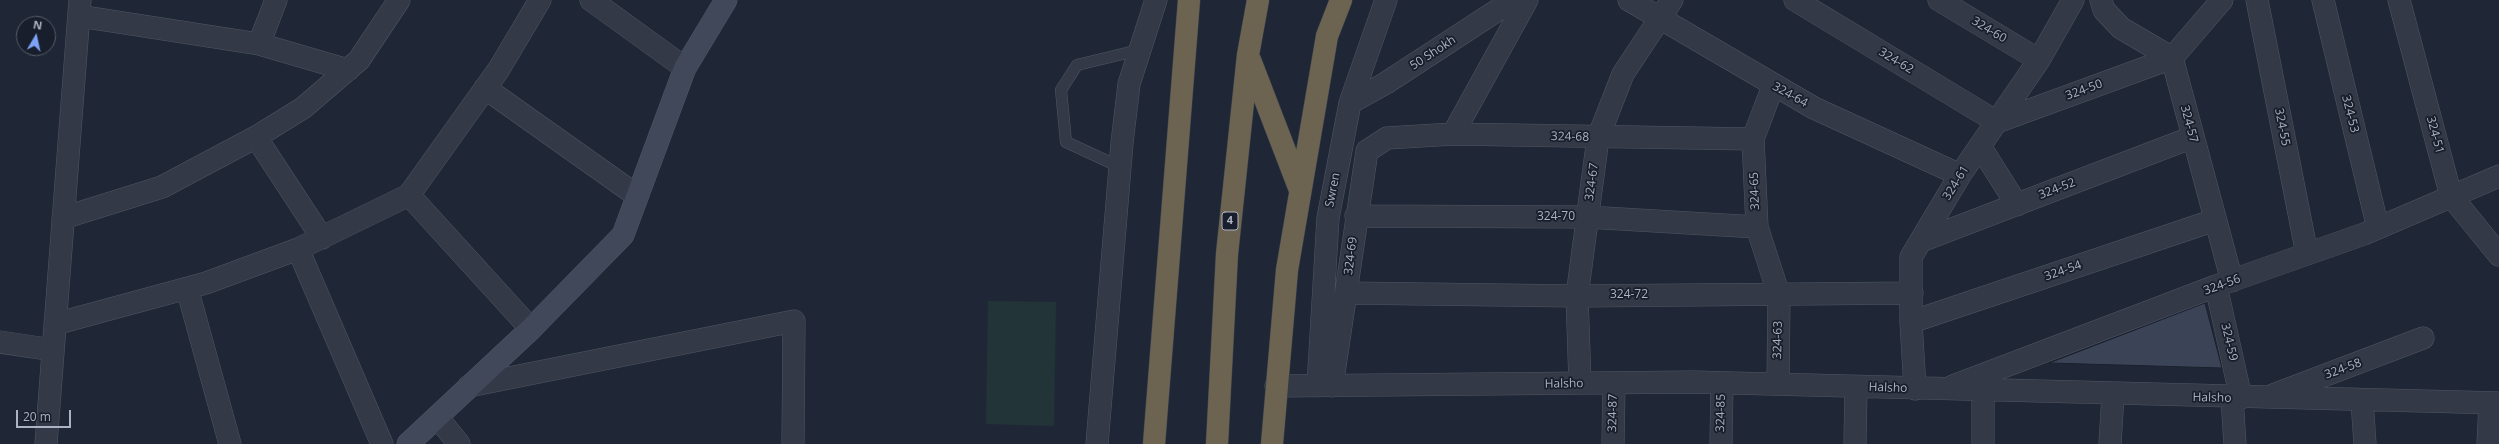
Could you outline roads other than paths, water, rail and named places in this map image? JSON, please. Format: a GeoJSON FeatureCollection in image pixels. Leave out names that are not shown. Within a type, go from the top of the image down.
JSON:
{"type":"FeatureCollection","features":[{"type":"Feature","properties":{"kind":"highway"},"geometry":{"type":"LineString","coordinates":[[1154,444],[1189,0]]}},
{"type":"Feature","properties":{"kind":"highway","name":"4"},"geometry":{"type":"LineString","coordinates":[[1217,444],[1227,254],[1248,55],[1258,0]]}},
{"type":"Feature","properties":{"kind":"highway"},"geometry":{"type":"LineString","coordinates":[[1272,444],[1287,270],[1327,36],[1341,0]]}},
{"type":"Feature","properties":{"kind":"highway"},"geometry":{"type":"LineString","coordinates":[[1248,55],[1300,191]]}},
{"type":"Feature","properties":{"kind":"street"},"geometry":{"type":"LineString","coordinates":[[259,44],[276,0]]}},
{"type":"Feature","properties":{"kind":"street"},"geometry":{"type":"LineString","coordinates":[[63,218],[162,187],[256,137],[303,108],[359,60],[399,0]]}},
{"type":"Feature","properties":{"kind":"street"},"geometry":{"type":"LineString","coordinates":[[55,324],[187,288],[298,249],[409,195],[485,88],[540,0]]}},
{"type":"Feature","properties":{"kind":"street"},"geometry":{"type":"LineString","coordinates":[[591,0],[685,68]]}},
{"type":"Feature","properties":{"kind":"street"},"geometry":{"type":"LineString","coordinates":[[408,444],[438,418],[469,386],[530,329],[622,235],[636,194],[685,68],[726,0]]}},
{"type":"Feature","properties":{"kind":"street"},"geometry":{"type":"LineString","coordinates":[[1097,444],[1120,167],[1129,84],[1156,0]]}},
{"type":"Feature","properties":{"kind":"street","name":"Swren"},"geometry":{"type":"LineString","coordinates":[[1325,386],[1328,218],[1350,103],[1386,0]]}},
{"type":"Feature","properties":{"kind":"street","name":"50 Shokh"},"geometry":{"type":"LineString","coordinates":[[1350,103],[1386,83],[1513,0]]}},
{"type":"Feature","properties":{"kind":"street"},"geometry":{"type":"LineString","coordinates":[[1453,134],[1527,0]]}},
{"type":"Feature","properties":{"kind":"street","name":"324-64"},"geometry":{"type":"LineString","coordinates":[[1629,0],[1773,86],[1814,108],[1960,175]]}},
{"type":"Feature","properties":{"kind":"street","name":"324-67"},"geometry":{"type":"LineString","coordinates":[[1580,384],[1577,296],[1598,138],[1623,74],[1672,0]]}},
{"type":"Feature","properties":{"kind":"street","name":"324-62"},"geometry":{"type":"LineString","coordinates":[[1795,0],[1997,122]]}},
{"type":"Feature","properties":{"kind":"street","name":"324-60"},"geometry":{"type":"LineString","coordinates":[[1939,0],[2039,60]]}},
{"type":"Feature","properties":{"kind":"street","name":"324-61"},"geometry":{"type":"LineString","coordinates":[[1915,389],[1911,322],[1911,257],[1960,175],[2039,60],[2073,0]]}},
{"type":"Feature","properties":{"kind":"street"},"geometry":{"type":"LineString","coordinates":[[2101,0],[2104,10],[2121,28],[2172,58],[2222,0]]}},
{"type":"Feature","properties":{"kind":"street","name":"324-55"},"geometry":{"type":"LineString","coordinates":[[2257,0],[2307,254]]}},
{"type":"Feature","properties":{"kind":"street","name":"324-53"},"geometry":{"type":"LineString","coordinates":[[2323,0],[2378,228]]}},
{"type":"Feature","properties":{"kind":"street","name":"324-51"},"geometry":{"type":"LineString","coordinates":[[2399,0],[2451,196],[2499,255]]}},
{"type":"Feature","properties":{"kind":"street"},"geometry":{"type":"LineString","coordinates":[[46,444],[79,8],[259,44],[348,70]]}},
{"type":"Feature","properties":{"kind":"street","name":"324-50"},"geometry":{"type":"LineString","coordinates":[[1997,122],[2172,58]]}},
{"type":"Feature","properties":{"kind":"street","name":"324-57"},"geometry":{"type":"LineString","coordinates":[[2172,58],[2215,220],[2224,284]]}},
{"type":"Feature","properties":{"kind":"street","name":"324-65"},"geometry":{"type":"LineString","coordinates":[[1773,86],[1753,139],[1757,227],[1779,295]]}},
{"type":"Feature","properties":{"kind":"street"},"geometry":{"type":"LineString","coordinates":[[485,88],[636,194]]}},
{"type":"Feature","properties":{"kind":"street","name":"324-68"},"geometry":{"type":"LineString","coordinates":[[1387,138],[1453,134],[1598,138],[1753,139]]}},
{"type":"Feature","properties":{"kind":"street"},"geometry":{"type":"LineString","coordinates":[[256,137],[322,238]]}},
{"type":"Feature","properties":{"kind":"street","name":"324-52"},"geometry":{"type":"LineString","coordinates":[[1921,242],[2193,137]]}},
{"type":"Feature","properties":{"kind":"street","name":"324-69"},"geometry":{"type":"LineString","coordinates":[[1325,386],[1347,293],[1356,216],[1367,151],[1387,138]]}},
{"type":"Feature","properties":{"kind":"street"},"geometry":{"type":"LineString","coordinates":[[1980,146],[2017,205]]}},
{"type":"Feature","properties":{"kind":"street","name":"324-56"},"geometry":{"type":"LineString","coordinates":[[1944,390],[2224,284],[2378,228],[2499,176]]}},
{"type":"Feature","properties":{"kind":"street"},"geometry":{"type":"LineString","coordinates":[[409,195],[530,329]]}},
{"type":"Feature","properties":{"kind":"street","name":"324-70"},"geometry":{"type":"LineString","coordinates":[[1356,216],[1587,217],[1757,227]]}},
{"type":"Feature","properties":{"kind":"street","name":"324-54"},"geometry":{"type":"LineString","coordinates":[[1911,322],[2215,220]]}},
{"type":"Feature","properties":{"kind":"street"},"geometry":{"type":"LineString","coordinates":[[298,249],[382,444]]}},
{"type":"Feature","properties":{"kind":"street","name":"324-59"},"geometry":{"type":"LineString","coordinates":[[2224,284],[2245,398],[2235,444]]}},
{"type":"Feature","properties":{"kind":"street"},"geometry":{"type":"LineString","coordinates":[[187,288],[230,444]]}},
{"type":"Feature","properties":{"kind":"street","name":"324-72"},"geometry":{"type":"LineString","coordinates":[[1347,293],[1577,296],[1912,293]]}},
{"type":"Feature","properties":{"kind":"street","name":"324-63"},"geometry":{"type":"LineString","coordinates":[[1778,384],[1779,295]]}},
{"type":"Feature","properties":{"kind":"street"},"geometry":{"type":"LineString","coordinates":[[469,386],[794,321],[793,444]]}},
{"type":"Feature","properties":{"kind":"street","name":"324-58"},"geometry":{"type":"LineString","coordinates":[[2245,398],[2424,338]]}},
{"type":"Feature","properties":{"kind":"street"},"geometry":{"type":"LineString","coordinates":[[0,342],[53,350]]}},
{"type":"Feature","properties":{"kind":"street","name":"324-87"},"geometry":{"type":"LineString","coordinates":[[1613,444],[1614,383]]}},
{"type":"Feature","properties":{"kind":"street","name":"Halsho"},"geometry":{"type":"LineString","coordinates":[[1276,386],[1722,383],[2113,395],[2495,403]]}},
{"type":"Feature","properties":{"kind":"street","name":"324-85"},"geometry":{"type":"LineString","coordinates":[[1721,444],[1722,383]]}},
{"type":"Feature","properties":{"kind":"street"},"geometry":{"type":"LineString","coordinates":[[1855,444],[1856,387]]}},
{"type":"Feature","properties":{"kind":"street"},"geometry":{"type":"LineString","coordinates":[[1983,391],[1983,444]]}},
{"type":"Feature","properties":{"kind":"street"},"geometry":{"type":"LineString","coordinates":[[2110,444],[2113,395]]}},
{"type":"Feature","properties":{"kind":"street"},"geometry":{"type":"LineString","coordinates":[[2362,401],[2365,444]]}},
{"type":"Feature","properties":{"kind":"street"},"geometry":{"type":"LineString","coordinates":[[2488,444],[2495,403]]}},
{"type":"Feature","properties":{"kind":"street"},"geometry":{"type":"LineString","coordinates":[[438,418],[459,444]]}},
{"type":"Feature","properties":{"kind":"lane"},"geometry":{"type":"LineString","coordinates":[[1120,167],[1066,142],[1061,90],[1077,65],[1139,50]]}}]}
